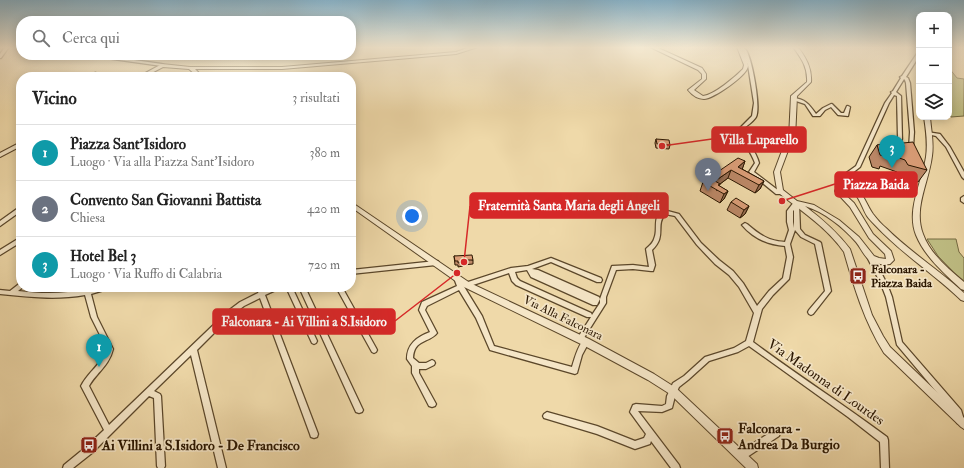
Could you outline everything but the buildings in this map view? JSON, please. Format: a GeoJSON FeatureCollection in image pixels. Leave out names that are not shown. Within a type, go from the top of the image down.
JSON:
{"type":"FeatureCollection","features":[{"type":"Feature","properties":{"kind":"street"},"geometry":{"type":"LineString","coordinates":[[700,69],[704,74],[704,79],[691,90],[696,95],[705,97],[712,94],[745,69]]}},
{"type":"Feature","properties":{"kind":"street"},"geometry":{"type":"LineString","coordinates":[[751,69],[756,103],[754,116],[740,130],[756,156],[757,163],[751,172],[778,193],[782,193],[796,203],[831,231],[847,251],[871,324],[877,336],[887,350],[962,422]]}},
{"type":"Feature","properties":{"kind":"street"},"geometry":{"type":"LineString","coordinates":[[782,193],[780,190],[778,172],[786,148],[792,138],[794,96],[809,82],[809,69]]}},
{"type":"Feature","properties":{"kind":"street"},"geometry":{"type":"LineString","coordinates":[[908,69],[893,92],[858,167],[844,177],[842,181],[846,186],[856,191],[873,218],[898,244],[942,278],[964,298]]}},
{"type":"Feature","properties":{"kind":"street"},"geometry":{"type":"LineString","coordinates":[[902,77],[907,79],[908,83],[912,132],[911,148]]}},
{"type":"Feature","properties":{"kind":"street"},"geometry":{"type":"LineString","coordinates":[[893,92],[899,96],[900,139],[897,149]]}},
{"type":"Feature","properties":{"kind":"street"},"geometry":{"type":"LineString","coordinates":[[794,99],[806,103],[816,115],[832,105],[840,114],[846,116],[848,107]]}},
{"type":"Feature","properties":{"kind":"street"},"geometry":{"type":"LineString","coordinates":[[927,120],[930,150],[917,213],[917,225],[922,240],[933,256],[964,287]]}},
{"type":"Feature","properties":{"kind":"street"},"geometry":{"type":"LineString","coordinates":[[929,133],[938,136],[948,147],[964,176]]}},
{"type":"Feature","properties":{"kind":"street"},"geometry":{"type":"LineString","coordinates":[[0,155],[16,147]]}},
{"type":"Feature","properties":{"kind":"street"},"geometry":{"type":"LineString","coordinates":[[917,173],[923,185]]}},
{"type":"Feature","properties":{"kind":"street"},"geometry":{"type":"LineString","coordinates":[[846,186],[839,188],[838,191],[852,205],[871,236],[888,253],[890,260],[882,262],[870,256]]}},
{"type":"Feature","properties":{"kind":"street"},"geometry":{"type":"LineString","coordinates":[[796,203],[810,205],[834,219],[858,240],[870,256],[884,284],[889,297],[899,343],[958,412],[962,422]]}},
{"type":"Feature","properties":{"kind":"street"},"geometry":{"type":"LineString","coordinates":[[676,468],[634,412],[636,407],[662,409],[669,406],[676,384],[686,378],[707,359],[736,350],[749,343],[759,308],[771,293],[786,280],[790,257],[787,244],[792,230],[790,211],[796,203]]}},
{"type":"Feature","properties":{"kind":"street"},"geometry":{"type":"LineString","coordinates":[[796,203],[797,230],[803,236],[818,244],[828,290],[811,312]]}},
{"type":"Feature","properties":{"kind":"street","name":"Via Alla Falconara"},"geometry":{"type":"LineString","coordinates":[[356,207],[436,263],[461,283],[583,340],[632,365],[673,391],[753,468]]}},
{"type":"Feature","properties":{"kind":"street"},"geometry":{"type":"LineString","coordinates":[[0,224],[16,212]]}},
{"type":"Feature","properties":{"kind":"street"},"geometry":{"type":"LineString","coordinates":[[461,283],[476,310],[492,348],[575,371],[583,340],[603,303],[603,297],[614,268],[633,267],[651,269],[652,266],[649,249],[657,243],[659,238],[658,228],[664,212],[677,215],[699,244],[717,262],[731,273],[746,292],[758,313]]}},
{"type":"Feature","properties":{"kind":"street"},"geometry":{"type":"LineString","coordinates":[[745,225],[764,240],[773,244],[787,244]]}},
{"type":"Feature","properties":{"kind":"street"},"geometry":{"type":"LineString","coordinates":[[0,253],[16,242]]}},
{"type":"Feature","properties":{"kind":"street"},"geometry":{"type":"LineString","coordinates":[[529,270],[551,260],[599,280]]}},
{"type":"Feature","properties":{"kind":"street"},"geometry":{"type":"LineString","coordinates":[[356,271],[436,263]]}},
{"type":"Feature","properties":{"kind":"street"},"geometry":{"type":"LineString","coordinates":[[511,270],[514,279],[518,283],[589,315]]}},
{"type":"Feature","properties":{"kind":"street"},"geometry":{"type":"LineString","coordinates":[[432,363],[424,367],[416,365],[410,359],[412,347],[421,339],[434,333],[422,310],[422,306],[461,283],[511,270],[529,270],[597,299],[595,303],[533,275],[529,270]]}},
{"type":"Feature","properties":{"kind":"street"},"geometry":{"type":"LineString","coordinates":[[11,293],[16,290]]}},
{"type":"Feature","properties":{"kind":"street"},"geometry":{"type":"LineString","coordinates":[[0,292],[56,296],[91,292]]}},
{"type":"Feature","properties":{"kind":"street"},"geometry":{"type":"LineString","coordinates":[[292,292],[314,341]]}},
{"type":"Feature","properties":{"kind":"street"},"geometry":{"type":"LineString","coordinates":[[304,292],[359,410]]}},
{"type":"Feature","properties":{"kind":"street"},"geometry":{"type":"LineString","coordinates":[[342,292],[374,350]]}},
{"type":"Feature","properties":{"kind":"street"},"geometry":{"type":"LineString","coordinates":[[88,293],[94,316],[110,349],[105,362],[88,378],[84,386],[108,431]]}},
{"type":"Feature","properties":{"kind":"street"},"geometry":{"type":"LineString","coordinates":[[67,468],[108,431],[230,313],[261,293],[314,434]]}},
{"type":"Feature","properties":{"kind":"street","name":"Via Madonna di Lourdes"},"geometry":{"type":"LineString","coordinates":[[749,343],[777,364],[860,420],[884,440],[885,468]]}},
{"type":"Feature","properties":{"kind":"street"},"geometry":{"type":"LineString","coordinates":[[193,348],[222,468]]}},
{"type":"Feature","properties":{"kind":"street"},"geometry":{"type":"LineString","coordinates":[[416,365],[415,373],[432,404]]}},
{"type":"Feature","properties":{"kind":"street"},"geometry":{"type":"LineString","coordinates":[[148,392],[157,396],[161,466]]}},
{"type":"Feature","properties":{"kind":"street"},"geometry":{"type":"LineString","coordinates":[[547,416],[597,430],[635,445],[647,441],[650,434]]}},
{"type":"Feature","properties":{"kind":"street"},"geometry":{"type":"LineString","coordinates":[[741,456],[776,433]]}},
{"type":"Feature","properties":{"kind":"shaded area"},"geometry":{"type":"Polygon","coordinates":[[[952,72],[957,78],[964,79],[964,116],[952,117],[952,72]]]}},
{"type":"Feature","properties":{"kind":"shaded area"},"geometry":{"type":"Polygon","coordinates":[[[927,239],[956,239],[959,252],[964,258],[964,283],[938,256],[927,239]]]}},
{"type":"Feature","properties":{"kind":"place","name":"Villa Luparello"},"geometry":{"type":"Point","coordinates":[662,146]}},
{"type":"Feature","properties":{"kind":"place","name":"Hotel Bel 3"},"geometry":{"type":"Point","coordinates":[892,168]}},
{"type":"Feature","properties":{"kind":"place","name":"Convento San Giovanni Battista"},"geometry":{"type":"Point","coordinates":[708,191]}},
{"type":"Feature","properties":{"kind":"place","name":"Piazza Baida"},"geometry":{"type":"Point","coordinates":[782,201]}},
{"type":"Feature","properties":{"kind":"place","name":"Fraternità Santa Maria degli Angeli"},"geometry":{"type":"Point","coordinates":[464,262]}},
{"type":"Feature","properties":{"kind":"place","name":"Falconara - Ai Villini a S.Isidoro"},"geometry":{"type":"Point","coordinates":[457,273]}},
{"type":"Feature","properties":{"kind":"place","name":"Falconara - Piazza Baida"},"geometry":{"type":"Point","coordinates":[858,276]}},
{"type":"Feature","properties":{"kind":"place","name":"Piazza Sant'Isidoro"},"geometry":{"type":"Point","coordinates":[99,367]}},
{"type":"Feature","properties":{"kind":"place","name":"Falconara - Andrea Da Burgio"},"geometry":{"type":"Point","coordinates":[725,436]}},
{"type":"Feature","properties":{"kind":"place","name":"Ai Villini a S.Isidoro - De Francisco"},"geometry":{"type":"Point","coordinates":[89,445]}}]}
